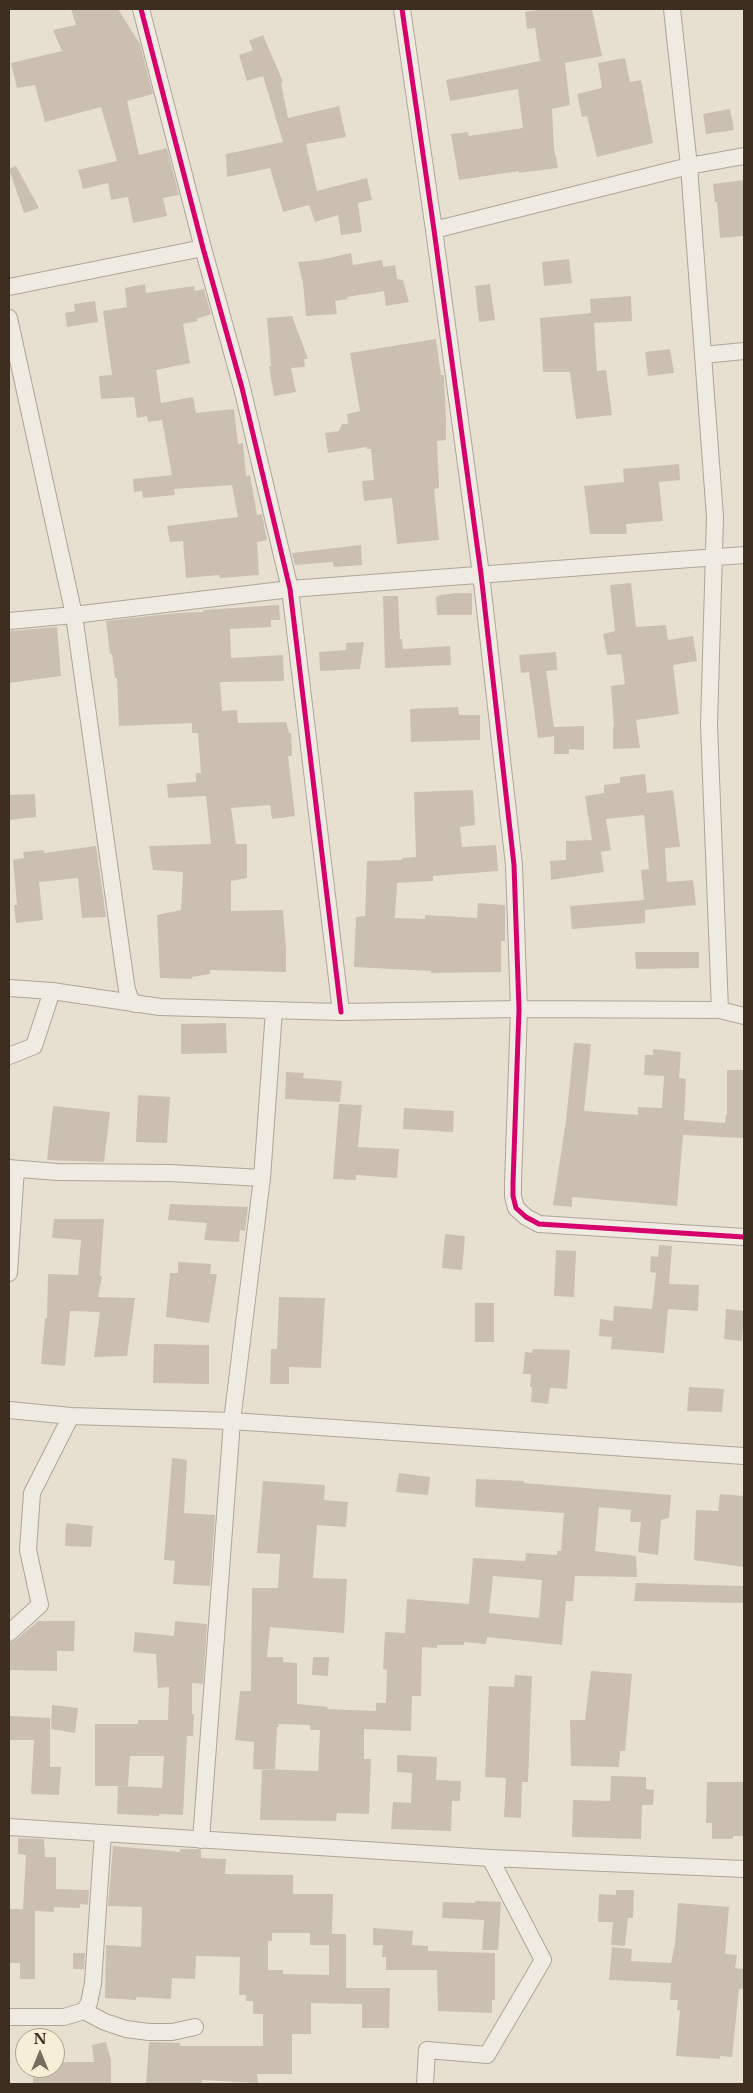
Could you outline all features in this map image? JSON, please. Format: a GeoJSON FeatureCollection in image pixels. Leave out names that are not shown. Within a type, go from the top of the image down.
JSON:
{"type":"FeatureCollection","features":[{"type":"Feature","properties":{"kind":"street"},"geometry":{"type":"LineString","coordinates":[[141,9],[203,248],[242,388],[290,589],[341,1012]]}},
{"type":"Feature","properties":{"kind":"street"},"geometry":{"type":"LineString","coordinates":[[402,9],[481,574],[514,865],[518,1009],[513,1183],[513,1196],[516,1208],[526,1217],[539,1224],[744,1237]]}},
{"type":"Feature","properties":{"kind":"street"},"geometry":{"type":"LineString","coordinates":[[672,9],[688,166],[715,517],[709,725],[720,1010]]}},
{"type":"Feature","properties":{"kind":"street"},"geometry":{"type":"LineString","coordinates":[[434,230],[688,166],[744,156]]}},
{"type":"Feature","properties":{"kind":"street"},"geometry":{"type":"LineString","coordinates":[[9,287],[203,248]]}},
{"type":"Feature","properties":{"kind":"street"},"geometry":{"type":"LineString","coordinates":[[9,318],[74,616],[125,980],[130,998],[136,1004]]}},
{"type":"Feature","properties":{"kind":"street"},"geometry":{"type":"LineString","coordinates":[[703,355],[744,351]]}},
{"type":"Feature","properties":{"kind":"street"},"geometry":{"type":"LineString","coordinates":[[9,621],[74,616],[290,589],[744,555]]}},
{"type":"Feature","properties":{"kind":"street"},"geometry":{"type":"LineString","coordinates":[[9,988],[52,991],[160,1007],[341,1012],[518,1009],[720,1010],[744,1016]]}},
{"type":"Feature","properties":{"kind":"street"},"geometry":{"type":"LineString","coordinates":[[9,1056],[34,1046],[52,991]]}},
{"type":"Feature","properties":{"kind":"street"},"geometry":{"type":"LineString","coordinates":[[202,1840],[232,1421],[262,1178],[274,1010]]}},
{"type":"Feature","properties":{"kind":"street"},"geometry":{"type":"LineString","coordinates":[[9,1273],[12,1168],[57,1172],[170,1172],[262,1178]]}},
{"type":"Feature","properties":{"kind":"street"},"geometry":{"type":"LineString","coordinates":[[9,1410],[71,1416],[232,1421],[744,1456]]}},
{"type":"Feature","properties":{"kind":"street"},"geometry":{"type":"LineString","coordinates":[[9,1633],[40,1605],[28,1550],[32,1493],[71,1416]]}},
{"type":"Feature","properties":{"kind":"street"},"geometry":{"type":"LineString","coordinates":[[9,1827],[490,1858],[744,1868]]}},
{"type":"Feature","properties":{"kind":"street"},"geometry":{"type":"LineString","coordinates":[[84,2011],[92,1993],[103,1834]]}},
{"type":"Feature","properties":{"kind":"street"},"geometry":{"type":"LineString","coordinates":[[425,2084],[427,2050],[487,2055],[543,1960],[490,1858]]}},
{"type":"Feature","properties":{"kind":"street"},"geometry":{"type":"LineString","coordinates":[[9,2017],[64,2017],[84,2011],[105,2022],[126,2029],[172,2032],[195,2027]]}},
{"type":"Feature","properties":{"kind":"building"},"geometry":{"type":"Polygon","coordinates":[[[71,9],[118,9],[140,44],[153,94],[127,101],[139,155],[167,148],[179,195],[163,198],[167,216],[133,223],[128,197],[111,200],[108,183],[83,189],[78,170],[117,161],[101,107],[45,122],[35,85],[17,88],[11,63],[62,51],[53,30],[76,25],[71,9]]]}},
{"type":"Feature","properties":{"kind":"building"},"geometry":{"type":"Polygon","coordinates":[[[545,9],[592,9],[602,56],[565,63],[570,105],[552,109],[554,148],[558,168],[519,173],[519,171],[459,180],[451,134],[468,132],[469,136],[523,128],[518,89],[450,101],[446,80],[540,61],[535,28],[527,29],[525,12],[545,9]]]}},
{"type":"Feature","properties":{"kind":"building"},"geometry":{"type":"Polygon","coordinates":[[[263,35],[283,82],[281,83],[288,118],[339,106],[346,137],[306,144],[317,191],[367,178],[372,200],[358,203],[362,232],[341,235],[338,215],[315,222],[309,205],[283,212],[270,168],[227,177],[226,154],[283,142],[263,76],[247,81],[239,55],[253,50],[249,41],[263,35]]]}},
{"type":"Feature","properties":{"kind":"building"},"geometry":{"type":"Polygon","coordinates":[[[625,58],[630,82],[641,80],[653,143],[597,157],[587,116],[582,117],[577,94],[602,88],[598,63],[625,58]]]}},
{"type":"Feature","properties":{"kind":"building"},"geometry":{"type":"Polygon","coordinates":[[[730,109],[734,130],[706,134],[703,114],[730,109]]]}},
{"type":"Feature","properties":{"kind":"building"},"geometry":{"type":"Polygon","coordinates":[[[16,166],[39,208],[24,213],[9,169],[16,166]]]}},
{"type":"Feature","properties":{"kind":"building"},"geometry":{"type":"Polygon","coordinates":[[[744,180],[744,236],[720,238],[717,202],[715,202],[713,184],[744,180]]]}},
{"type":"Feature","properties":{"kind":"building"},"geometry":{"type":"Polygon","coordinates":[[[351,253],[353,265],[382,260],[383,267],[395,265],[397,279],[403,280],[409,302],[386,306],[384,291],[347,297],[348,299],[335,301],[337,314],[306,316],[303,283],[298,262],[320,260],[351,253]]]}},
{"type":"Feature","properties":{"kind":"building"},"geometry":{"type":"Polygon","coordinates":[[[569,259],[572,283],[544,286],[542,262],[569,259]]]}},
{"type":"Feature","properties":{"kind":"building"},"geometry":{"type":"Polygon","coordinates":[[[145,284],[146,293],[194,286],[195,291],[204,289],[211,314],[197,319],[198,321],[183,324],[190,363],[156,370],[161,403],[193,397],[196,413],[234,409],[238,444],[243,443],[246,476],[250,475],[257,515],[262,514],[267,540],[257,542],[259,575],[220,578],[219,575],[186,578],[183,541],[170,542],[167,526],[238,517],[232,485],[174,489],[175,495],[143,498],[142,491],[134,492],[133,479],[172,475],[162,420],[148,422],[147,416],[137,418],[134,397],[101,399],[99,376],[112,375],[103,311],[127,307],[125,288],[145,284]]]}},
{"type":"Feature","properties":{"kind":"building"},"geometry":{"type":"Polygon","coordinates":[[[490,284],[495,320],[479,322],[475,286],[490,284]]]}},
{"type":"Feature","properties":{"kind":"building"},"geometry":{"type":"Polygon","coordinates":[[[631,296],[632,321],[594,323],[597,371],[606,370],[612,415],[576,419],[570,372],[543,372],[540,318],[591,313],[590,299],[631,296]]]}},
{"type":"Feature","properties":{"kind":"building"},"geometry":{"type":"Polygon","coordinates":[[[95,301],[98,322],[67,327],[65,313],[75,311],[74,304],[95,301]]]}},
{"type":"Feature","properties":{"kind":"building"},"geometry":{"type":"Polygon","coordinates":[[[292,316],[308,359],[304,359],[305,367],[291,368],[296,392],[274,396],[269,366],[271,366],[267,318],[292,316]]]}},
{"type":"Feature","properties":{"kind":"building"},"geometry":{"type":"Polygon","coordinates":[[[436,339],[441,375],[444,375],[446,419],[446,440],[437,441],[439,488],[434,489],[439,540],[397,544],[392,498],[364,501],[362,481],[374,480],[371,449],[367,449],[367,447],[328,453],[325,433],[339,431],[342,424],[348,424],[347,414],[360,411],[350,353],[436,339]]]}},
{"type":"Feature","properties":{"kind":"building"},"geometry":{"type":"Polygon","coordinates":[[[670,349],[674,373],[648,376],[645,352],[670,349]]]}},
{"type":"Feature","properties":{"kind":"building"},"geometry":{"type":"Polygon","coordinates":[[[679,464],[680,480],[659,482],[663,521],[626,524],[627,534],[590,534],[584,486],[624,482],[623,469],[679,464]]]}},
{"type":"Feature","properties":{"kind":"building"},"geometry":{"type":"Polygon","coordinates":[[[361,545],[362,565],[334,567],[333,562],[295,565],[292,553],[361,545]]]}},
{"type":"Feature","properties":{"kind":"building"},"geometry":{"type":"Polygon","coordinates":[[[631,583],[636,627],[666,625],[668,640],[693,636],[697,661],[673,665],[679,714],[636,720],[640,748],[613,749],[614,727],[611,686],[625,684],[621,654],[607,655],[603,634],[615,631],[610,585],[631,583]]]}},
{"type":"Feature","properties":{"kind":"building"},"geometry":{"type":"Polygon","coordinates":[[[456,593],[472,593],[472,615],[437,615],[436,597],[456,593]]]}},
{"type":"Feature","properties":{"kind":"building"},"geometry":{"type":"Polygon","coordinates":[[[383,596],[398,596],[400,639],[402,639],[403,649],[450,646],[451,665],[385,668],[383,596]]]}},
{"type":"Feature","properties":{"kind":"building"},"geometry":{"type":"Polygon","coordinates":[[[279,605],[280,620],[271,620],[271,627],[230,629],[231,658],[283,655],[284,681],[220,682],[222,711],[237,710],[238,723],[286,722],[289,733],[291,733],[292,756],[288,756],[295,816],[272,819],[270,805],[231,808],[236,844],[247,844],[247,878],[231,881],[231,911],[283,910],[286,972],[210,970],[210,974],[192,977],[192,979],[160,978],[157,915],[181,910],[183,872],[153,870],[149,846],[211,844],[206,796],[168,798],[167,784],[196,782],[196,773],[201,773],[198,733],[192,733],[192,723],[119,726],[117,678],[115,678],[112,654],[110,654],[106,621],[203,612],[203,610],[279,605]]]}},
{"type":"Feature","properties":{"kind":"building"},"geometry":{"type":"Polygon","coordinates":[[[57,627],[61,676],[9,683],[9,631],[57,627]]]}},
{"type":"Feature","properties":{"kind":"building"},"geometry":{"type":"Polygon","coordinates":[[[364,642],[360,669],[320,671],[319,652],[346,650],[346,643],[364,642]]]}},
{"type":"Feature","properties":{"kind":"building"},"geometry":{"type":"Polygon","coordinates":[[[556,652],[557,670],[546,671],[554,727],[584,726],[584,750],[569,749],[569,754],[554,754],[554,736],[538,738],[529,672],[521,673],[519,655],[556,652]]]}},
{"type":"Feature","properties":{"kind":"building"},"geometry":{"type":"Polygon","coordinates":[[[458,707],[459,715],[480,715],[480,740],[411,742],[410,709],[458,707]]]}},
{"type":"Feature","properties":{"kind":"building"},"geometry":{"type":"Polygon","coordinates":[[[645,774],[647,793],[673,790],[680,847],[665,848],[667,882],[693,880],[696,905],[645,910],[645,923],[572,929],[570,906],[644,900],[641,870],[649,869],[644,815],[606,819],[611,850],[601,852],[604,872],[551,880],[550,861],[566,860],[566,841],[592,840],[585,796],[604,793],[604,785],[620,783],[620,777],[645,774]]]}},
{"type":"Feature","properties":{"kind":"building"},"geometry":{"type":"Polygon","coordinates":[[[473,790],[475,825],[460,827],[462,847],[496,845],[498,871],[433,876],[433,881],[397,883],[395,918],[425,919],[425,915],[477,918],[478,903],[505,905],[505,941],[501,941],[501,972],[431,973],[431,971],[354,967],[356,917],[365,916],[367,861],[402,860],[402,858],[416,857],[414,792],[473,790]]]}},
{"type":"Feature","properties":{"kind":"building"},"geometry":{"type":"Polygon","coordinates":[[[35,794],[36,817],[9,820],[9,795],[35,794]]]}},
{"type":"Feature","properties":{"kind":"building"},"geometry":{"type":"Polygon","coordinates":[[[96,846],[106,917],[82,918],[78,878],[39,882],[43,920],[16,923],[14,905],[17,905],[13,860],[24,858],[23,852],[44,850],[44,853],[96,846]]]}},
{"type":"Feature","properties":{"kind":"building"},"geometry":{"type":"Polygon","coordinates":[[[635,952],[699,952],[699,968],[636,969],[635,952]]]}},
{"type":"Feature","properties":{"kind":"building"},"geometry":{"type":"Polygon","coordinates":[[[226,1023],[227,1053],[181,1054],[181,1024],[226,1023]]]}},
{"type":"Feature","properties":{"kind":"building"},"geometry":{"type":"Polygon","coordinates":[[[574,1043],[591,1044],[584,1111],[638,1115],[638,1107],[662,1108],[664,1076],[644,1075],[645,1055],[653,1055],[653,1049],[681,1052],[679,1078],[686,1079],[684,1120],[725,1123],[727,1114],[727,1070],[744,1070],[744,1138],[683,1135],[677,1206],[572,1197],[572,1207],[553,1205],[566,1121],[574,1043]]]}},
{"type":"Feature","properties":{"kind":"building"},"geometry":{"type":"Polygon","coordinates":[[[286,1072],[304,1073],[303,1078],[342,1081],[340,1102],[285,1099],[286,1072]]]}},
{"type":"Feature","properties":{"kind":"building"},"geometry":{"type":"Polygon","coordinates":[[[138,1095],[170,1097],[167,1143],[136,1142],[138,1095]]]}},
{"type":"Feature","properties":{"kind":"building"},"geometry":{"type":"Polygon","coordinates":[[[339,1104],[362,1105],[358,1147],[399,1149],[397,1178],[356,1175],[356,1180],[333,1179],[339,1104]]]}},
{"type":"Feature","properties":{"kind":"building"},"geometry":{"type":"Polygon","coordinates":[[[53,1106],[110,1112],[104,1162],[47,1160],[53,1106]]]}},
{"type":"Feature","properties":{"kind":"building"},"geometry":{"type":"Polygon","coordinates":[[[404,1108],[454,1111],[453,1132],[403,1129],[404,1108]]]}},
{"type":"Feature","properties":{"kind":"building"},"geometry":{"type":"Polygon","coordinates":[[[170,1204],[248,1207],[245,1231],[240,1230],[239,1242],[204,1240],[207,1223],[168,1220],[170,1204]]]}},
{"type":"Feature","properties":{"kind":"building"},"geometry":{"type":"Polygon","coordinates":[[[54,1219],[104,1219],[100,1276],[102,1276],[98,1297],[135,1298],[127,1356],[94,1357],[100,1312],[70,1311],[65,1366],[41,1364],[45,1318],[47,1318],[48,1274],[78,1275],[81,1240],[52,1238],[54,1219]]]}},
{"type":"Feature","properties":{"kind":"building"},"geometry":{"type":"Polygon","coordinates":[[[445,1234],[465,1236],[462,1270],[442,1268],[445,1234]]]}},
{"type":"Feature","properties":{"kind":"building"},"geometry":{"type":"Polygon","coordinates":[[[659,1245],[672,1246],[669,1284],[699,1285],[698,1311],[668,1309],[664,1353],[611,1349],[612,1337],[599,1336],[600,1319],[613,1321],[614,1306],[652,1309],[656,1273],[650,1272],[651,1256],[658,1257],[659,1245]]]}},
{"type":"Feature","properties":{"kind":"building"},"geometry":{"type":"Polygon","coordinates":[[[556,1250],[576,1251],[574,1297],[554,1296],[556,1250]]]}},
{"type":"Feature","properties":{"kind":"building"},"geometry":{"type":"Polygon","coordinates":[[[178,1262],[211,1264],[210,1274],[217,1274],[209,1323],[166,1317],[170,1273],[178,1273],[178,1262]]]}},
{"type":"Feature","properties":{"kind":"building"},"geometry":{"type":"Polygon","coordinates":[[[279,1297],[325,1298],[321,1368],[289,1367],[289,1384],[270,1384],[271,1349],[277,1349],[279,1297]]]}},
{"type":"Feature","properties":{"kind":"building"},"geometry":{"type":"Polygon","coordinates":[[[475,1303],[494,1303],[494,1342],[475,1342],[475,1303]]]}},
{"type":"Feature","properties":{"kind":"building"},"geometry":{"type":"Polygon","coordinates":[[[726,1309],[744,1311],[742,1341],[724,1339],[726,1309]]]}},
{"type":"Feature","properties":{"kind":"building"},"geometry":{"type":"Polygon","coordinates":[[[154,1344],[209,1345],[209,1384],[153,1383],[154,1344]]]}},
{"type":"Feature","properties":{"kind":"building"},"geometry":{"type":"Polygon","coordinates":[[[533,1349],[570,1350],[567,1389],[550,1388],[548,1404],[531,1402],[531,1374],[523,1374],[525,1352],[532,1353],[533,1349]]]}},
{"type":"Feature","properties":{"kind":"building"},"geometry":{"type":"Polygon","coordinates":[[[689,1387],[724,1389],[722,1412],[687,1411],[689,1387]]]}},
{"type":"Feature","properties":{"kind":"building"},"geometry":{"type":"Polygon","coordinates":[[[172,1458],[187,1460],[184,1513],[215,1515],[210,1586],[173,1584],[175,1561],[164,1560],[172,1458]]]}},
{"type":"Feature","properties":{"kind":"building"},"geometry":{"type":"Polygon","coordinates":[[[399,1473],[430,1477],[428,1495],[396,1492],[399,1473]]]}},
{"type":"Feature","properties":{"kind":"building"},"geometry":{"type":"Polygon","coordinates":[[[476,1479],[524,1481],[524,1483],[671,1495],[669,1518],[661,1520],[658,1555],[638,1552],[641,1522],[630,1522],[631,1510],[599,1507],[595,1551],[636,1556],[637,1577],[575,1576],[573,1601],[566,1601],[562,1645],[487,1637],[486,1644],[464,1642],[464,1645],[437,1645],[437,1648],[422,1647],[421,1696],[412,1696],[411,1731],[364,1729],[364,1759],[371,1759],[369,1814],[337,1813],[336,1821],[260,1820],[262,1769],[253,1769],[254,1742],[235,1740],[240,1691],[251,1691],[252,1588],[278,1588],[280,1554],[257,1553],[263,1481],[325,1485],[324,1500],[348,1502],[346,1527],[317,1525],[313,1578],[347,1579],[344,1633],[270,1627],[267,1657],[283,1657],[283,1662],[297,1663],[297,1704],[328,1707],[327,1709],[376,1711],[376,1703],[386,1703],[387,1670],[383,1669],[385,1632],[405,1633],[407,1599],[469,1604],[473,1558],[525,1561],[526,1553],[557,1555],[557,1551],[561,1551],[564,1513],[475,1507],[476,1479]],[[493,1576],[489,1613],[539,1618],[542,1580],[493,1576]],[[279,1724],[279,1727],[277,1727],[275,1769],[318,1771],[320,1730],[310,1730],[310,1725],[279,1724]]]}},
{"type":"Feature","properties":{"kind":"building"},"geometry":{"type":"Polygon","coordinates":[[[720,1494],[744,1496],[744,1567],[694,1560],[696,1510],[718,1511],[720,1494]]]}},
{"type":"Feature","properties":{"kind":"building"},"geometry":{"type":"Polygon","coordinates":[[[66,1523],[93,1526],[91,1547],[65,1546],[66,1523]]]}},
{"type":"Feature","properties":{"kind":"building"},"geometry":{"type":"Polygon","coordinates":[[[636,1583],[744,1586],[744,1603],[634,1601],[636,1583]]]}},
{"type":"Feature","properties":{"kind":"building"},"geometry":{"type":"Polygon","coordinates":[[[38,1621],[75,1621],[74,1651],[57,1651],[57,1671],[9,1670],[9,1643],[16,1640],[38,1621]]]}},
{"type":"Feature","properties":{"kind":"building"},"geometry":{"type":"Polygon","coordinates":[[[175,1621],[207,1624],[203,1684],[192,1683],[193,1736],[187,1736],[183,1815],[117,1814],[118,1786],[95,1786],[95,1724],[138,1724],[138,1720],[168,1720],[169,1687],[158,1688],[156,1654],[133,1652],[135,1632],[174,1636],[175,1621]],[[130,1756],[128,1786],[118,1786],[162,1788],[164,1756],[130,1756]]]}},
{"type":"Feature","properties":{"kind":"building"},"geometry":{"type":"Polygon","coordinates":[[[313,1657],[329,1657],[328,1676],[312,1675],[313,1657]]]}},
{"type":"Feature","properties":{"kind":"building"},"geometry":{"type":"Polygon","coordinates":[[[591,1671],[632,1674],[625,1751],[620,1751],[619,1767],[571,1766],[570,1720],[585,1720],[591,1671]]]}},
{"type":"Feature","properties":{"kind":"building"},"geometry":{"type":"Polygon","coordinates":[[[515,1675],[532,1676],[528,1782],[522,1782],[521,1818],[504,1817],[506,1778],[485,1777],[489,1686],[514,1687],[515,1675]]]}},
{"type":"Feature","properties":{"kind":"building"},"geometry":{"type":"Polygon","coordinates":[[[52,1705],[78,1708],[75,1733],[51,1729],[52,1705]]]}},
{"type":"Feature","properties":{"kind":"building"},"geometry":{"type":"Polygon","coordinates":[[[9,1716],[50,1718],[50,1767],[61,1767],[59,1795],[31,1794],[34,1740],[9,1740],[9,1716]]]}},
{"type":"Feature","properties":{"kind":"building"},"geometry":{"type":"Polygon","coordinates":[[[397,1755],[437,1757],[436,1780],[461,1781],[460,1801],[452,1801],[451,1831],[391,1829],[393,1802],[411,1803],[412,1773],[397,1772],[397,1755]]]}},
{"type":"Feature","properties":{"kind":"building"},"geometry":{"type":"Polygon","coordinates":[[[611,1776],[646,1777],[646,1789],[654,1790],[653,1805],[642,1805],[641,1839],[572,1837],[573,1800],[610,1801],[611,1776]]]}},
{"type":"Feature","properties":{"kind":"building"},"geometry":{"type":"Polygon","coordinates":[[[707,1782],[744,1782],[744,1836],[733,1836],[733,1839],[712,1839],[712,1823],[706,1823],[707,1782]]]}},
{"type":"Feature","properties":{"kind":"building"},"geometry":{"type":"Polygon","coordinates":[[[18,1838],[44,1839],[45,1857],[56,1857],[56,1889],[89,1890],[88,1905],[80,1904],[80,1908],[54,1907],[54,1912],[35,1911],[35,1979],[20,1979],[20,1963],[9,1963],[10,1909],[23,1909],[26,1855],[18,1854],[18,1838]]]}},
{"type":"Feature","properties":{"kind":"building"},"geometry":{"type":"Polygon","coordinates":[[[113,1846],[180,1852],[180,1849],[198,1849],[201,1850],[201,1858],[226,1859],[225,1874],[293,1875],[293,1894],[333,1894],[332,1934],[346,1934],[346,1988],[390,1988],[389,2028],[362,2028],[362,2004],[311,2003],[311,2034],[292,2034],[292,2074],[257,2074],[258,2083],[202,2080],[202,2084],[146,2084],[149,2042],[180,2043],[180,2046],[263,2046],[263,2014],[253,2014],[253,2001],[246,2001],[246,1995],[239,1995],[240,1957],[196,1956],[195,1979],[172,1978],[171,1999],[136,1997],[136,2000],[105,1998],[106,1945],[141,1947],[142,1907],[108,1906],[113,1846]],[[272,1933],[272,1941],[268,1941],[268,1970],[283,1970],[283,1974],[329,1975],[329,1945],[310,1945],[310,1933],[272,1933]]]}},
{"type":"Feature","properties":{"kind":"building"},"geometry":{"type":"Polygon","coordinates":[[[616,1890],[634,1890],[633,1918],[628,1918],[625,1946],[611,1945],[613,1922],[598,1922],[599,1894],[616,1895],[616,1890]]]}},
{"type":"Feature","properties":{"kind":"building"},"geometry":{"type":"Polygon","coordinates":[[[475,1901],[501,1902],[498,1950],[482,1950],[484,1920],[442,1918],[443,1902],[475,1903],[475,1901]]]}},
{"type":"Feature","properties":{"kind":"building"},"geometry":{"type":"Polygon","coordinates":[[[678,1903],[729,1907],[725,1954],[737,1955],[735,1968],[744,1969],[744,1989],[739,1989],[732,2057],[720,2056],[720,2059],[676,2056],[680,2010],[677,2010],[678,2000],[670,2000],[671,1983],[609,1980],[612,1947],[632,1949],[631,1961],[671,1963],[675,1944],[678,1903]]]}},
{"type":"Feature","properties":{"kind":"building"},"geometry":{"type":"Polygon","coordinates":[[[373,1928],[413,1931],[412,1945],[428,1946],[428,1951],[495,1953],[495,2000],[492,2000],[492,2013],[438,2011],[437,1970],[386,1970],[386,1957],[382,1957],[383,1945],[373,1945],[373,1928]]]}},
{"type":"Feature","properties":{"kind":"building"},"geometry":{"type":"Polygon","coordinates":[[[73,1953],[85,1953],[84,1969],[73,1969],[73,1953]]]}},
{"type":"Feature","properties":{"kind":"building"},"geometry":{"type":"Polygon","coordinates":[[[106,2042],[111,2060],[111,2084],[33,2084],[33,2078],[65,2078],[65,2062],[94,2062],[92,2045],[106,2042]]]}},
{"type":"Feature","properties":{"kind":"cycle path"},"geometry":{"type":"LineString","coordinates":[[141,9],[203,248],[242,388],[290,589],[341,1012]]}},
{"type":"Feature","properties":{"kind":"cycle path"},"geometry":{"type":"LineString","coordinates":[[402,9],[481,574],[514,865],[519,1009],[513,1183],[513,1196],[516,1208],[526,1217],[539,1224],[744,1237]]}}]}
